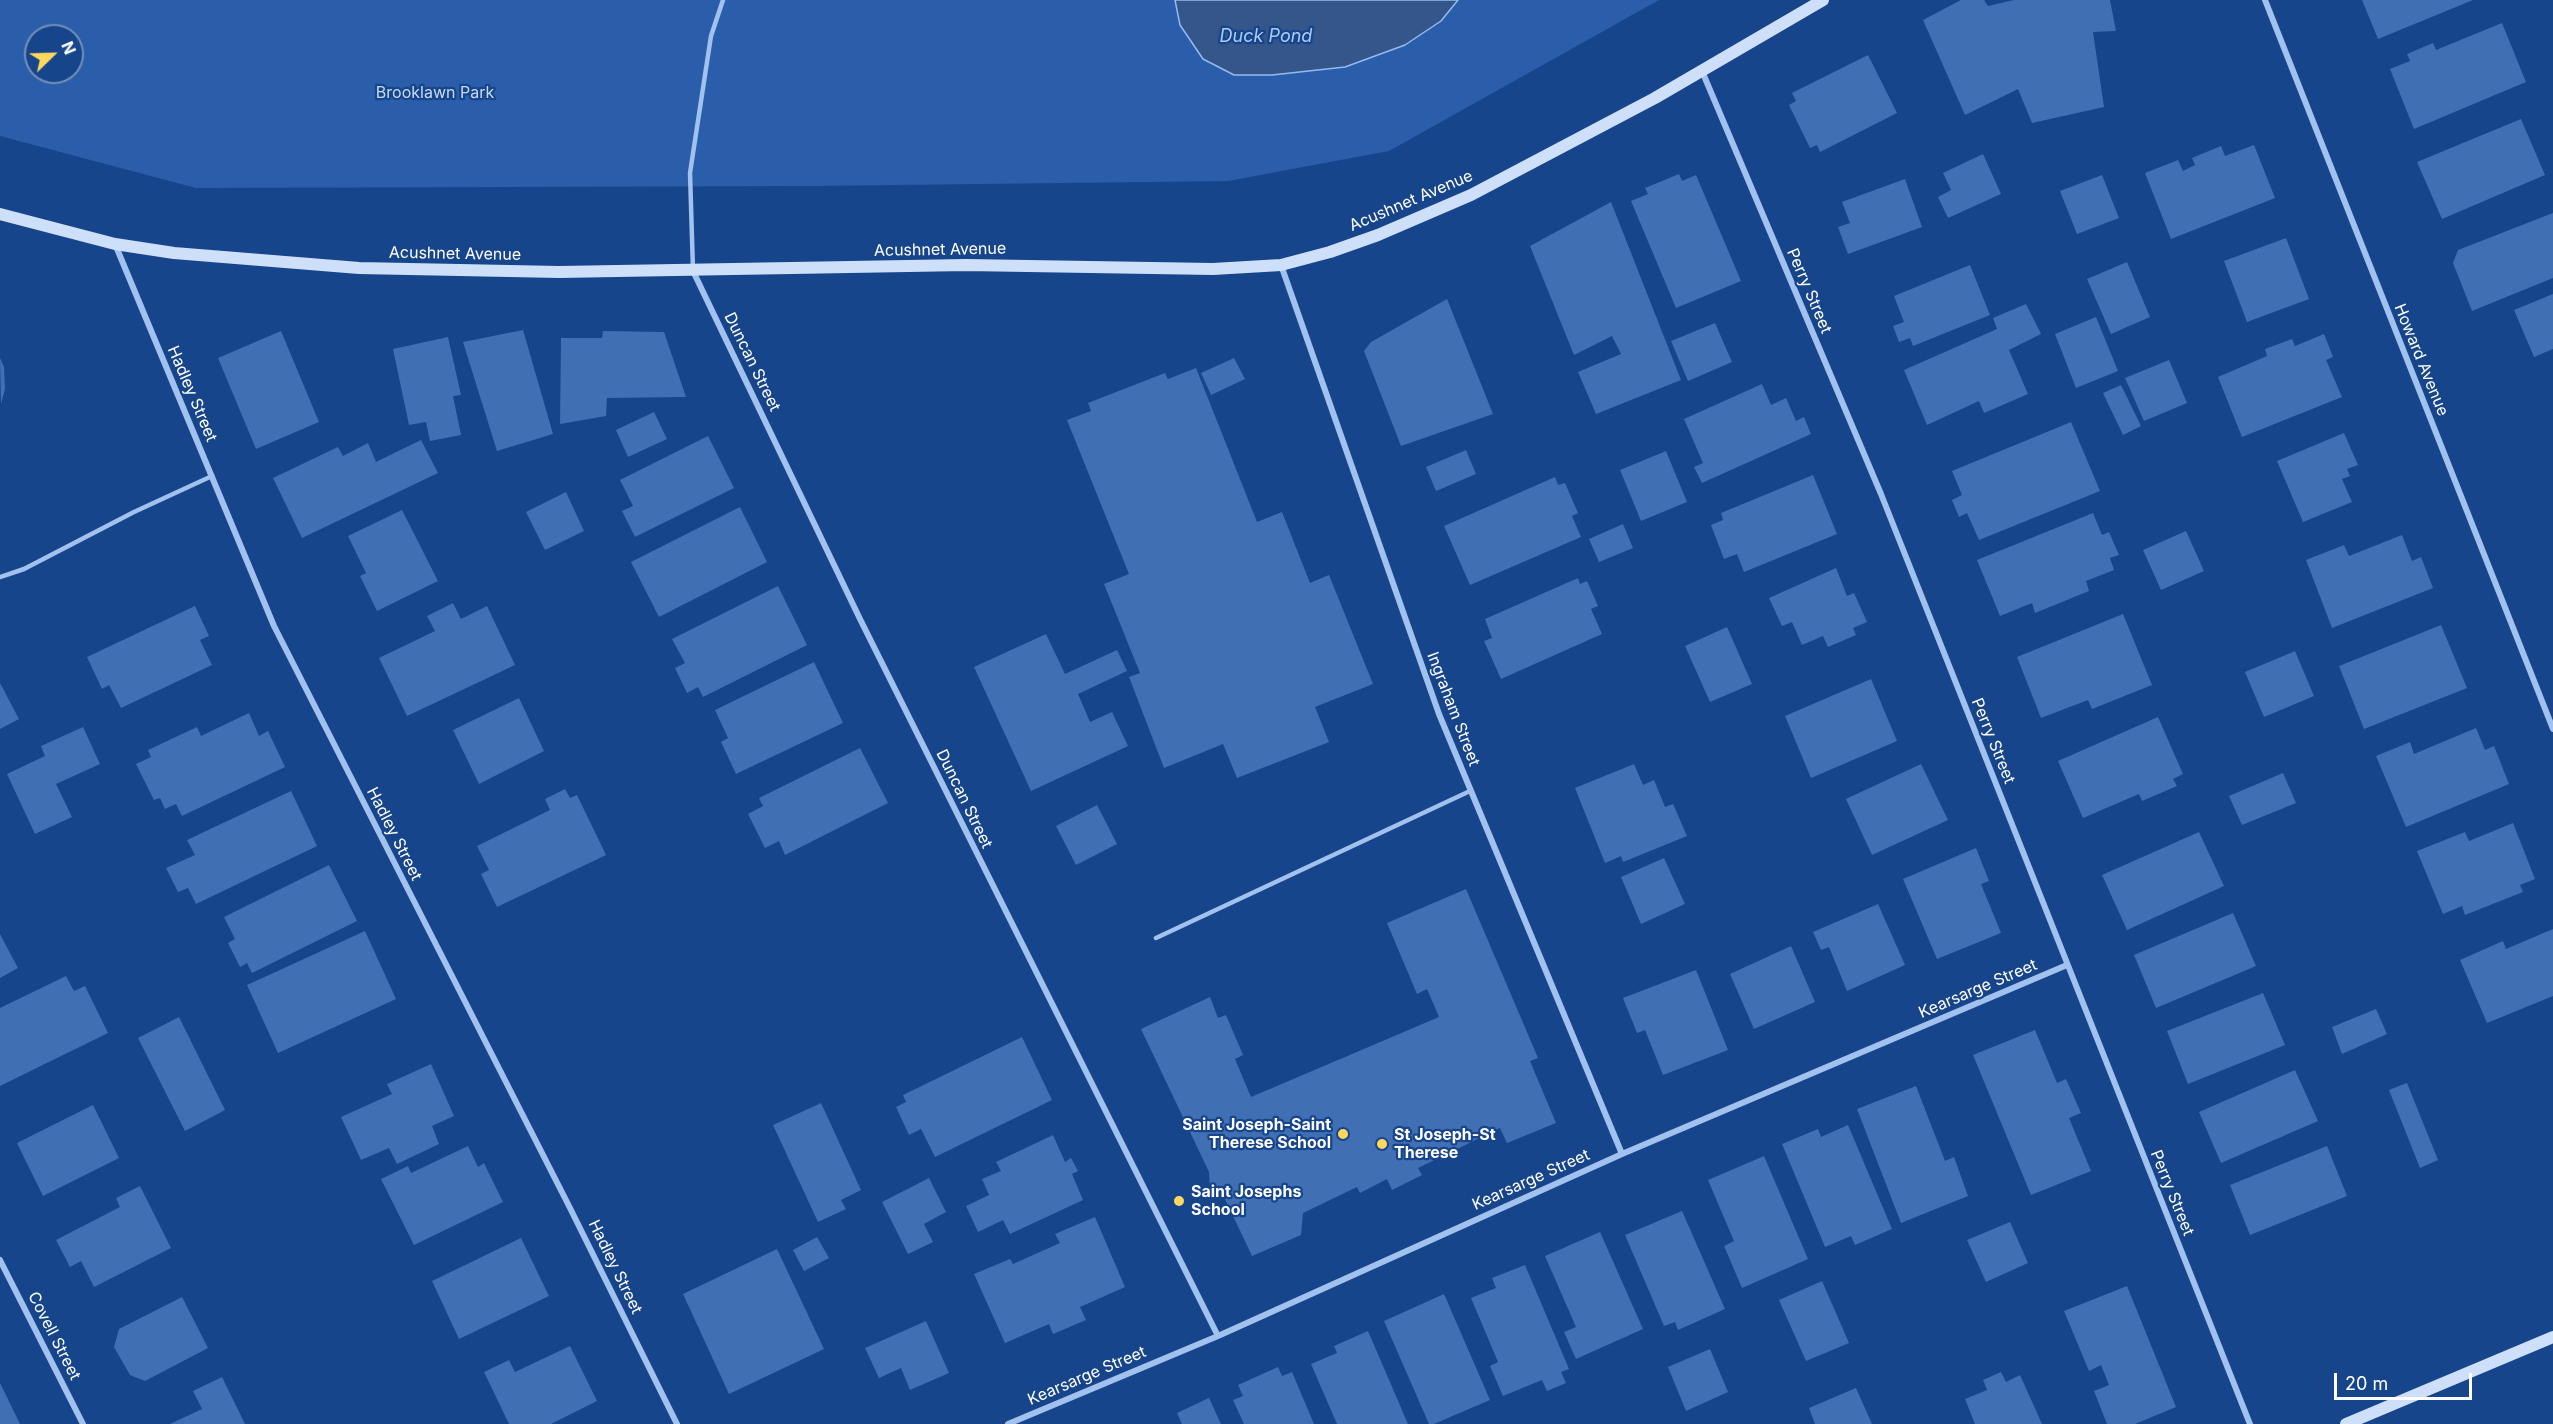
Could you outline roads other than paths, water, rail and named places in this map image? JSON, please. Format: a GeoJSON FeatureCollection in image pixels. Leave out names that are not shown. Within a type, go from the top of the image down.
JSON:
{"type":"FeatureCollection","features":[{"type":"Feature","properties":{"kind":"main road","name":"Acushnet Avenue"},"geometry":{"type":"LineString","coordinates":[[0,214],[115,244],[233,259],[359,268],[492,272],[693,271],[966,265],[1213,269],[1281,265],[1330,252],[1378,235],[1471,195],[1702,71],[1823,0]]}},
{"type":"Feature","properties":{"kind":"main road"},"geometry":{"type":"LineString","coordinates":[[2346,1424],[2553,1337]]}},
{"type":"Feature","properties":{"kind":"street","name":"Howard Avenue"},"geometry":{"type":"LineString","coordinates":[[2265,0],[2553,729]]}},
{"type":"Feature","properties":{"kind":"street","name":"Perry Street"},"geometry":{"type":"LineString","coordinates":[[1702,71],[1881,494],[2250,1424]]}},
{"type":"Feature","properties":{"kind":"street","name":"Hadley Street"},"geometry":{"type":"LineString","coordinates":[[115,244],[274,626],[570,1208],[677,1424]]}},
{"type":"Feature","properties":{"kind":"street","name":"Ingraham Street"},"geometry":{"type":"LineString","coordinates":[[1281,265],[1439,714],[1622,1154]]}},
{"type":"Feature","properties":{"kind":"street","name":"Duncan Street"},"geometry":{"type":"LineString","coordinates":[[693,271],[860,619],[1218,1336]]}},
{"type":"Feature","properties":{"kind":"street","name":"Kearsarge Street"},"geometry":{"type":"LineString","coordinates":[[1008,1424],[1218,1336],[1622,1154],[2067,965]]}},
{"type":"Feature","properties":{"kind":"street","name":"Covell Street"},"geometry":{"type":"LineString","coordinates":[[0,1260],[83,1424]]}},
{"type":"Feature","properties":{"kind":"lane"},"geometry":{"type":"LineString","coordinates":[[693,271],[690,173],[711,36],[723,0]]}},
{"type":"Feature","properties":{"kind":"lane"},"geometry":{"type":"LineString","coordinates":[[0,577],[24,569],[134,512],[212,476]]}},
{"type":"Feature","properties":{"kind":"lane"},"geometry":{"type":"LineString","coordinates":[[1156,938],[1470,791]]}},
{"type":"Feature","properties":{"kind":"water","name":"Duck Pond"},"geometry":{"type":"Polygon","coordinates":[[[1175,0],[1458,0],[1441,21],[1405,45],[1345,67],[1272,75],[1234,75],[1203,59],[1180,25],[1175,0]]]}},
{"type":"Feature","properties":{"kind":"place","name":"Saint Joseph-Saint Therese School"},"geometry":{"type":"Point","coordinates":[1343,1134]}},
{"type":"Feature","properties":{"kind":"place","name":"St Joseph-St Therese"},"geometry":{"type":"Point","coordinates":[1382,1144]}},
{"type":"Feature","properties":{"kind":"place","name":"Saint Josephs School"},"geometry":{"type":"Point","coordinates":[1179,1201]}},
{"type":"Feature","properties":{"kind":"park label","name":"Brooklawn Park"},"geometry":{"type":"Point","coordinates":[435,93]}}]}
